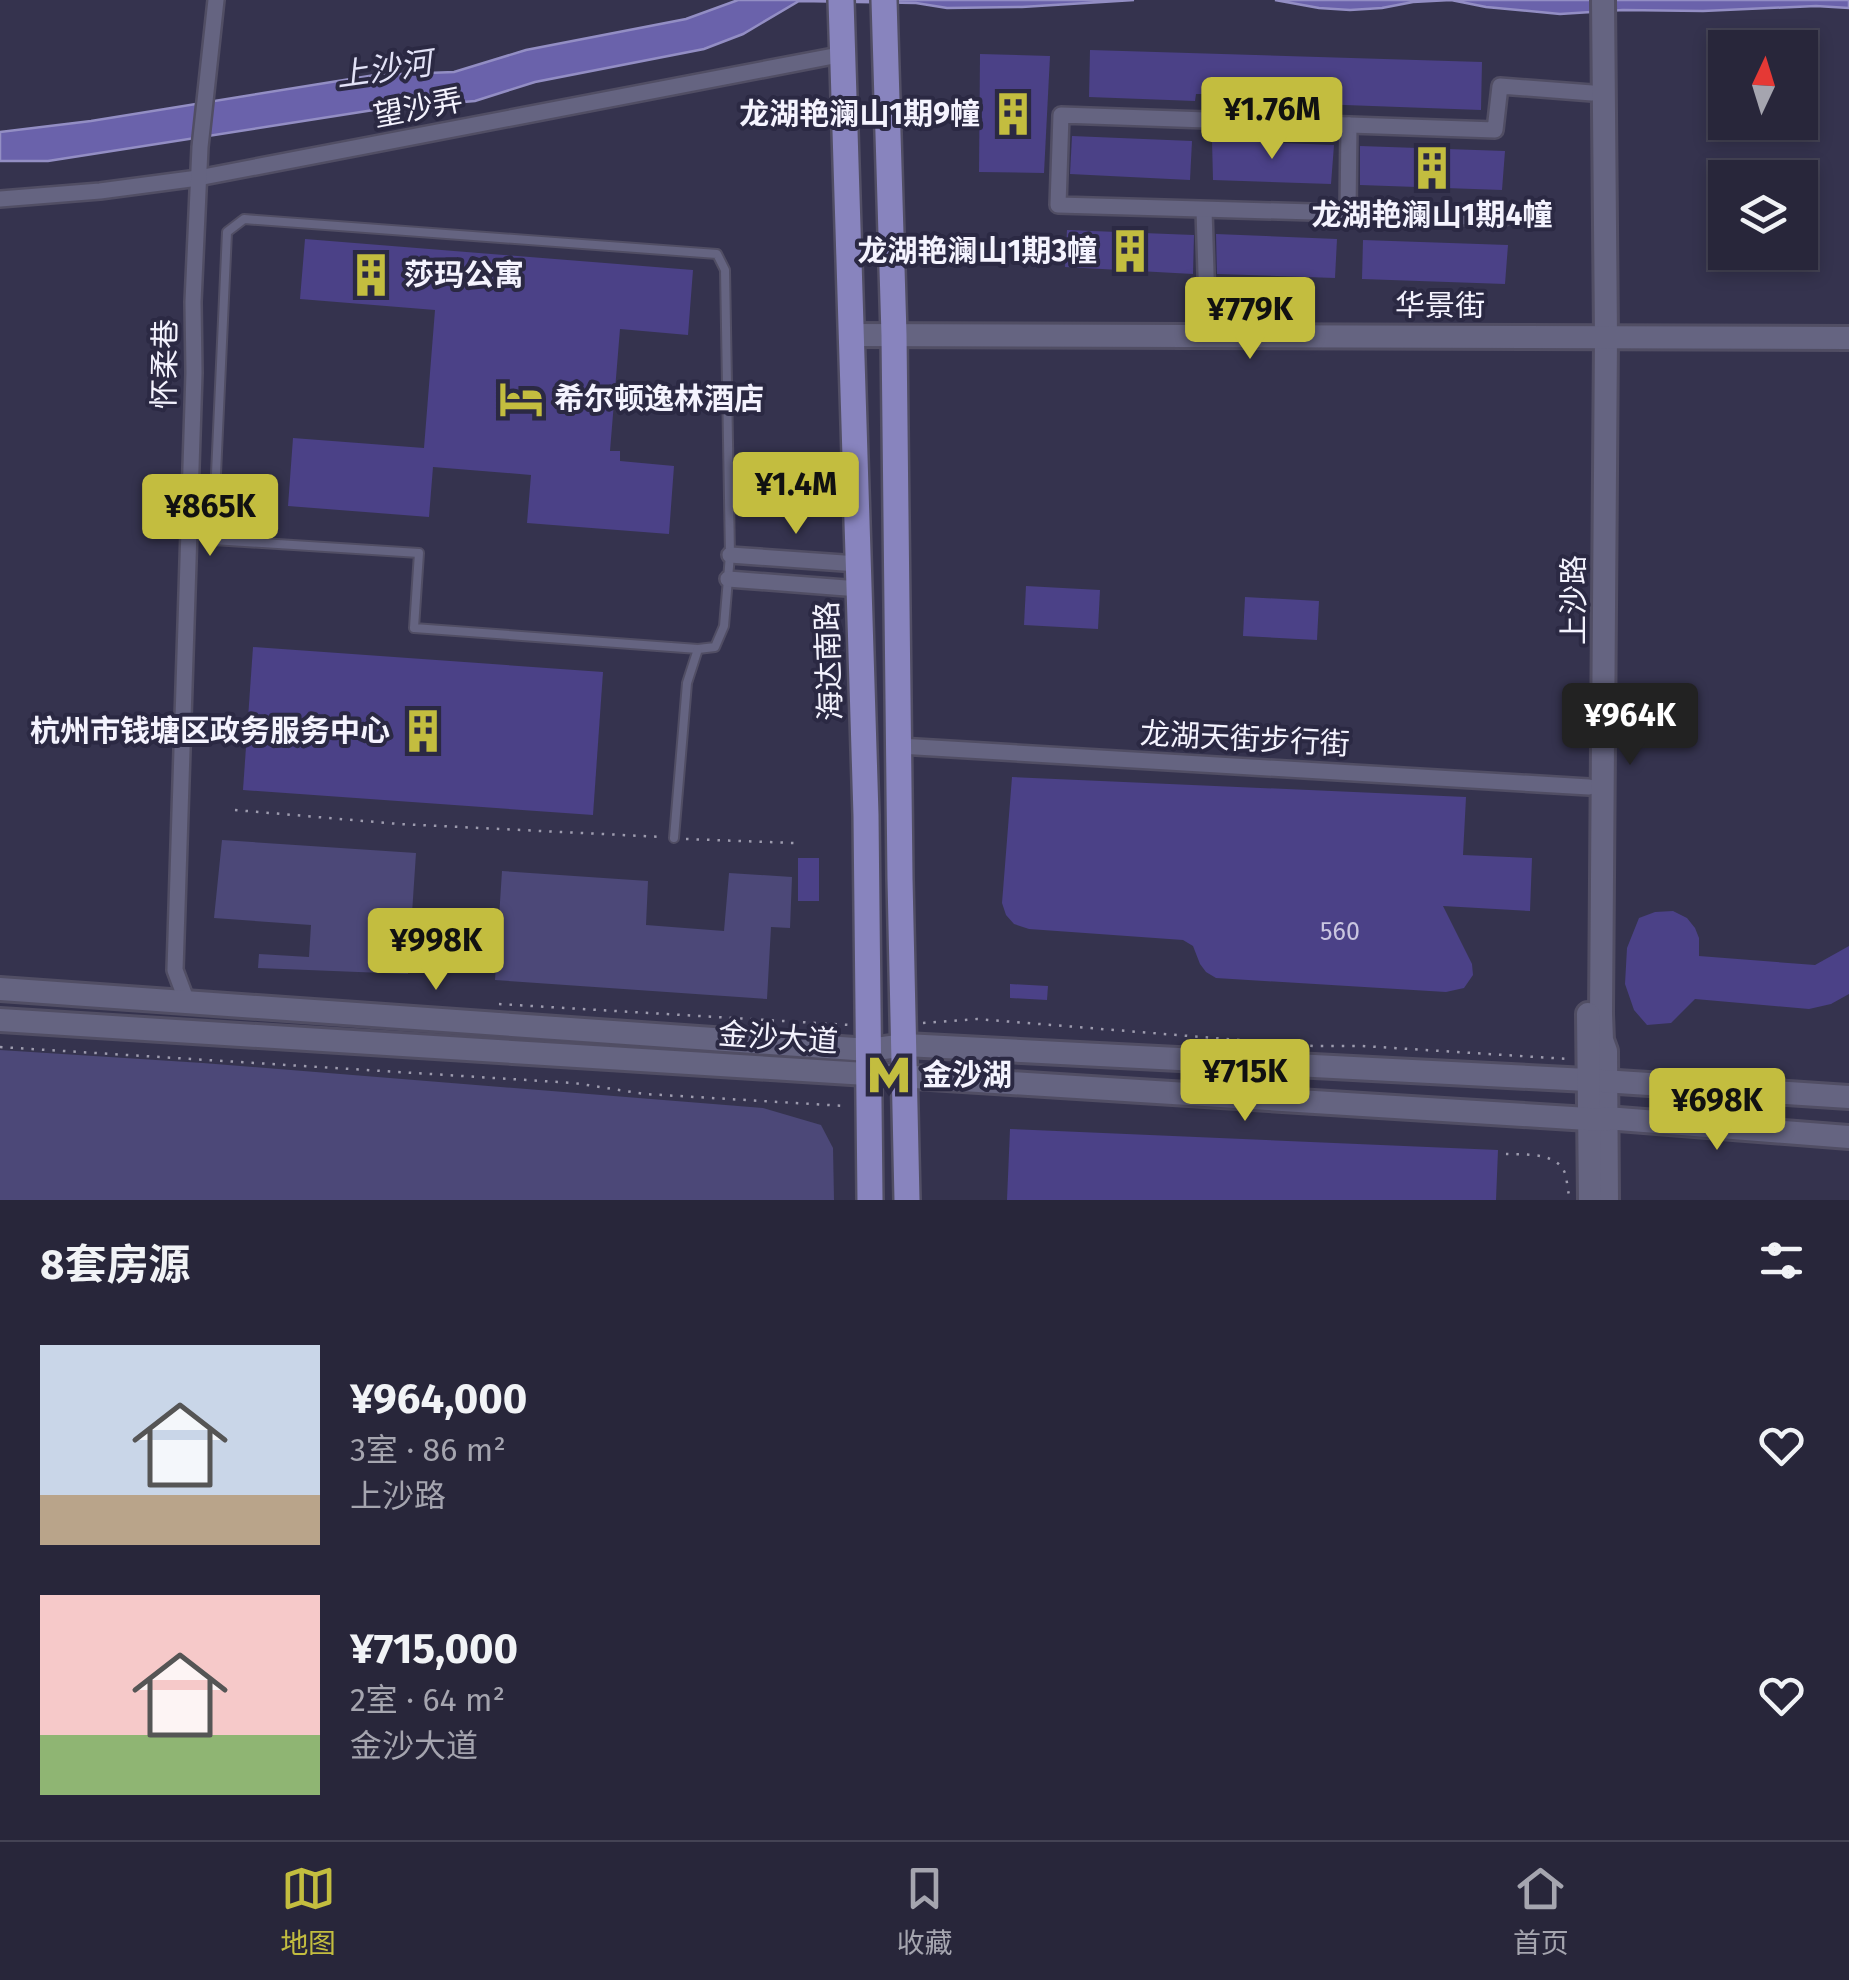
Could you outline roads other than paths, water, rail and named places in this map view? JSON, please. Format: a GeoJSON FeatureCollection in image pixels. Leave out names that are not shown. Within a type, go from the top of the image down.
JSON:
{"type":"FeatureCollection","features":[{"type":"Feature","properties":{"kind":"main road","name":"海达南路"},"geometry":{"type":"LineString","coordinates":[[841,4],[866,814],[870,1200]]}},
{"type":"Feature","properties":{"kind":"main road"},"geometry":{"type":"LineString","coordinates":[[884,4],[894,335],[908,1200]]}},
{"type":"Feature","properties":{"kind":"main road","name":"上沙路"},"geometry":{"type":"LineString","coordinates":[[1597,10],[1592,93],[1600,336],[1589,787],[1597,1081],[1608,1200]]}},
{"type":"Feature","properties":{"kind":"main road","name":"上沙路"},"geometry":{"type":"LineString","coordinates":[[1597,10],[1601,1014],[1606,1051],[1597,1081]]}},
{"type":"Feature","properties":{"kind":"main road","name":"华景街"},"geometry":{"type":"LineString","coordinates":[[851,335],[1849,338]]}},
{"type":"Feature","properties":{"kind":"main road","name":"金沙大道"},"geometry":{"type":"LineString","coordinates":[[0,989],[869,1062],[906,1078],[1849,1136]]}},
{"type":"Feature","properties":{"kind":"main road","name":"金沙大道"},"geometry":{"type":"LineString","coordinates":[[0,1020],[869,1062],[905,1045],[1849,1097]]}},
{"type":"Feature","properties":{"kind":"main road","name":"上沙路"},"geometry":{"type":"LineString","coordinates":[[1580,1197],[1600,1119]]}},
{"type":"Feature","properties":{"kind":"street","name":"怀柔巷"},"geometry":{"type":"LineString","coordinates":[[187,1002],[175,970],[198,178],[216,0]]}},
{"type":"Feature","properties":{"kind":"street","name":"望沙弄"},"geometry":{"type":"LineString","coordinates":[[0,199],[198,178],[844,54]]}},
{"type":"Feature","properties":{"kind":"street"},"geometry":{"type":"LineString","coordinates":[[1503,218],[1058,205],[1061,114],[1496,130],[1500,86],[1592,93]]}},
{"type":"Feature","properties":{"kind":"street"},"geometry":{"type":"LineString","coordinates":[[1348,213],[1349,124]]}},
{"type":"Feature","properties":{"kind":"street"},"geometry":{"type":"LineString","coordinates":[[1204,210],[1208,336]]}},
{"type":"Feature","properties":{"kind":"street"},"geometry":{"type":"LineString","coordinates":[[730,555],[859,577]]}},
{"type":"Feature","properties":{"kind":"street"},"geometry":{"type":"LineString","coordinates":[[728,578],[859,577]]}},
{"type":"Feature","properties":{"kind":"street","name":"龙湖天街步行街"},"geometry":{"type":"LineString","coordinates":[[899,746],[1589,787]]}},
{"type":"Feature","properties":{"kind":"street"},"geometry":{"type":"LineString","coordinates":[[152,999],[175,970]]}},
{"type":"Feature","properties":{"kind":"lane"},"geometry":{"type":"LineString","coordinates":[[244,219],[718,254],[726,270],[728,578],[724,626],[715,646],[698,648],[414,628],[419,553],[213,540],[227,232],[244,219]]}},
{"type":"Feature","properties":{"kind":"lane"},"geometry":{"type":"LineString","coordinates":[[674,838],[687,684],[698,648]]}},
{"type":"Feature","properties":{"kind":"place","name":"龙湖艳澜山1期9幢"},"geometry":{"type":"Point","coordinates":[1013,114]}},
{"type":"Feature","properties":{"kind":"place","name":"龙湖艳澜山1期4幢"},"geometry":{"type":"Point","coordinates":[1432,168]}},
{"type":"Feature","properties":{"kind":"place","name":"龙湖艳澜山1期3幢"},"geometry":{"type":"Point","coordinates":[1130,251]}},
{"type":"Feature","properties":{"kind":"place","name":"莎玛公寓"},"geometry":{"type":"Point","coordinates":[371,275]}},
{"type":"Feature","properties":{"kind":"place","name":"希尔顿逸林酒店"},"geometry":{"type":"Point","coordinates":[521,399]}},
{"type":"Feature","properties":{"kind":"place","name":"杭州市钱塘区政务服务中心"},"geometry":{"type":"Point","coordinates":[423,731]}},
{"type":"Feature","properties":{"kind":"place","name":"金沙湖"},"geometry":{"type":"Point","coordinates":[889,1075]}},
{"type":"Feature","properties":{"kind":"water label","name":"上沙河"},"geometry":{"type":"Point","coordinates":[384,69]}}]}
